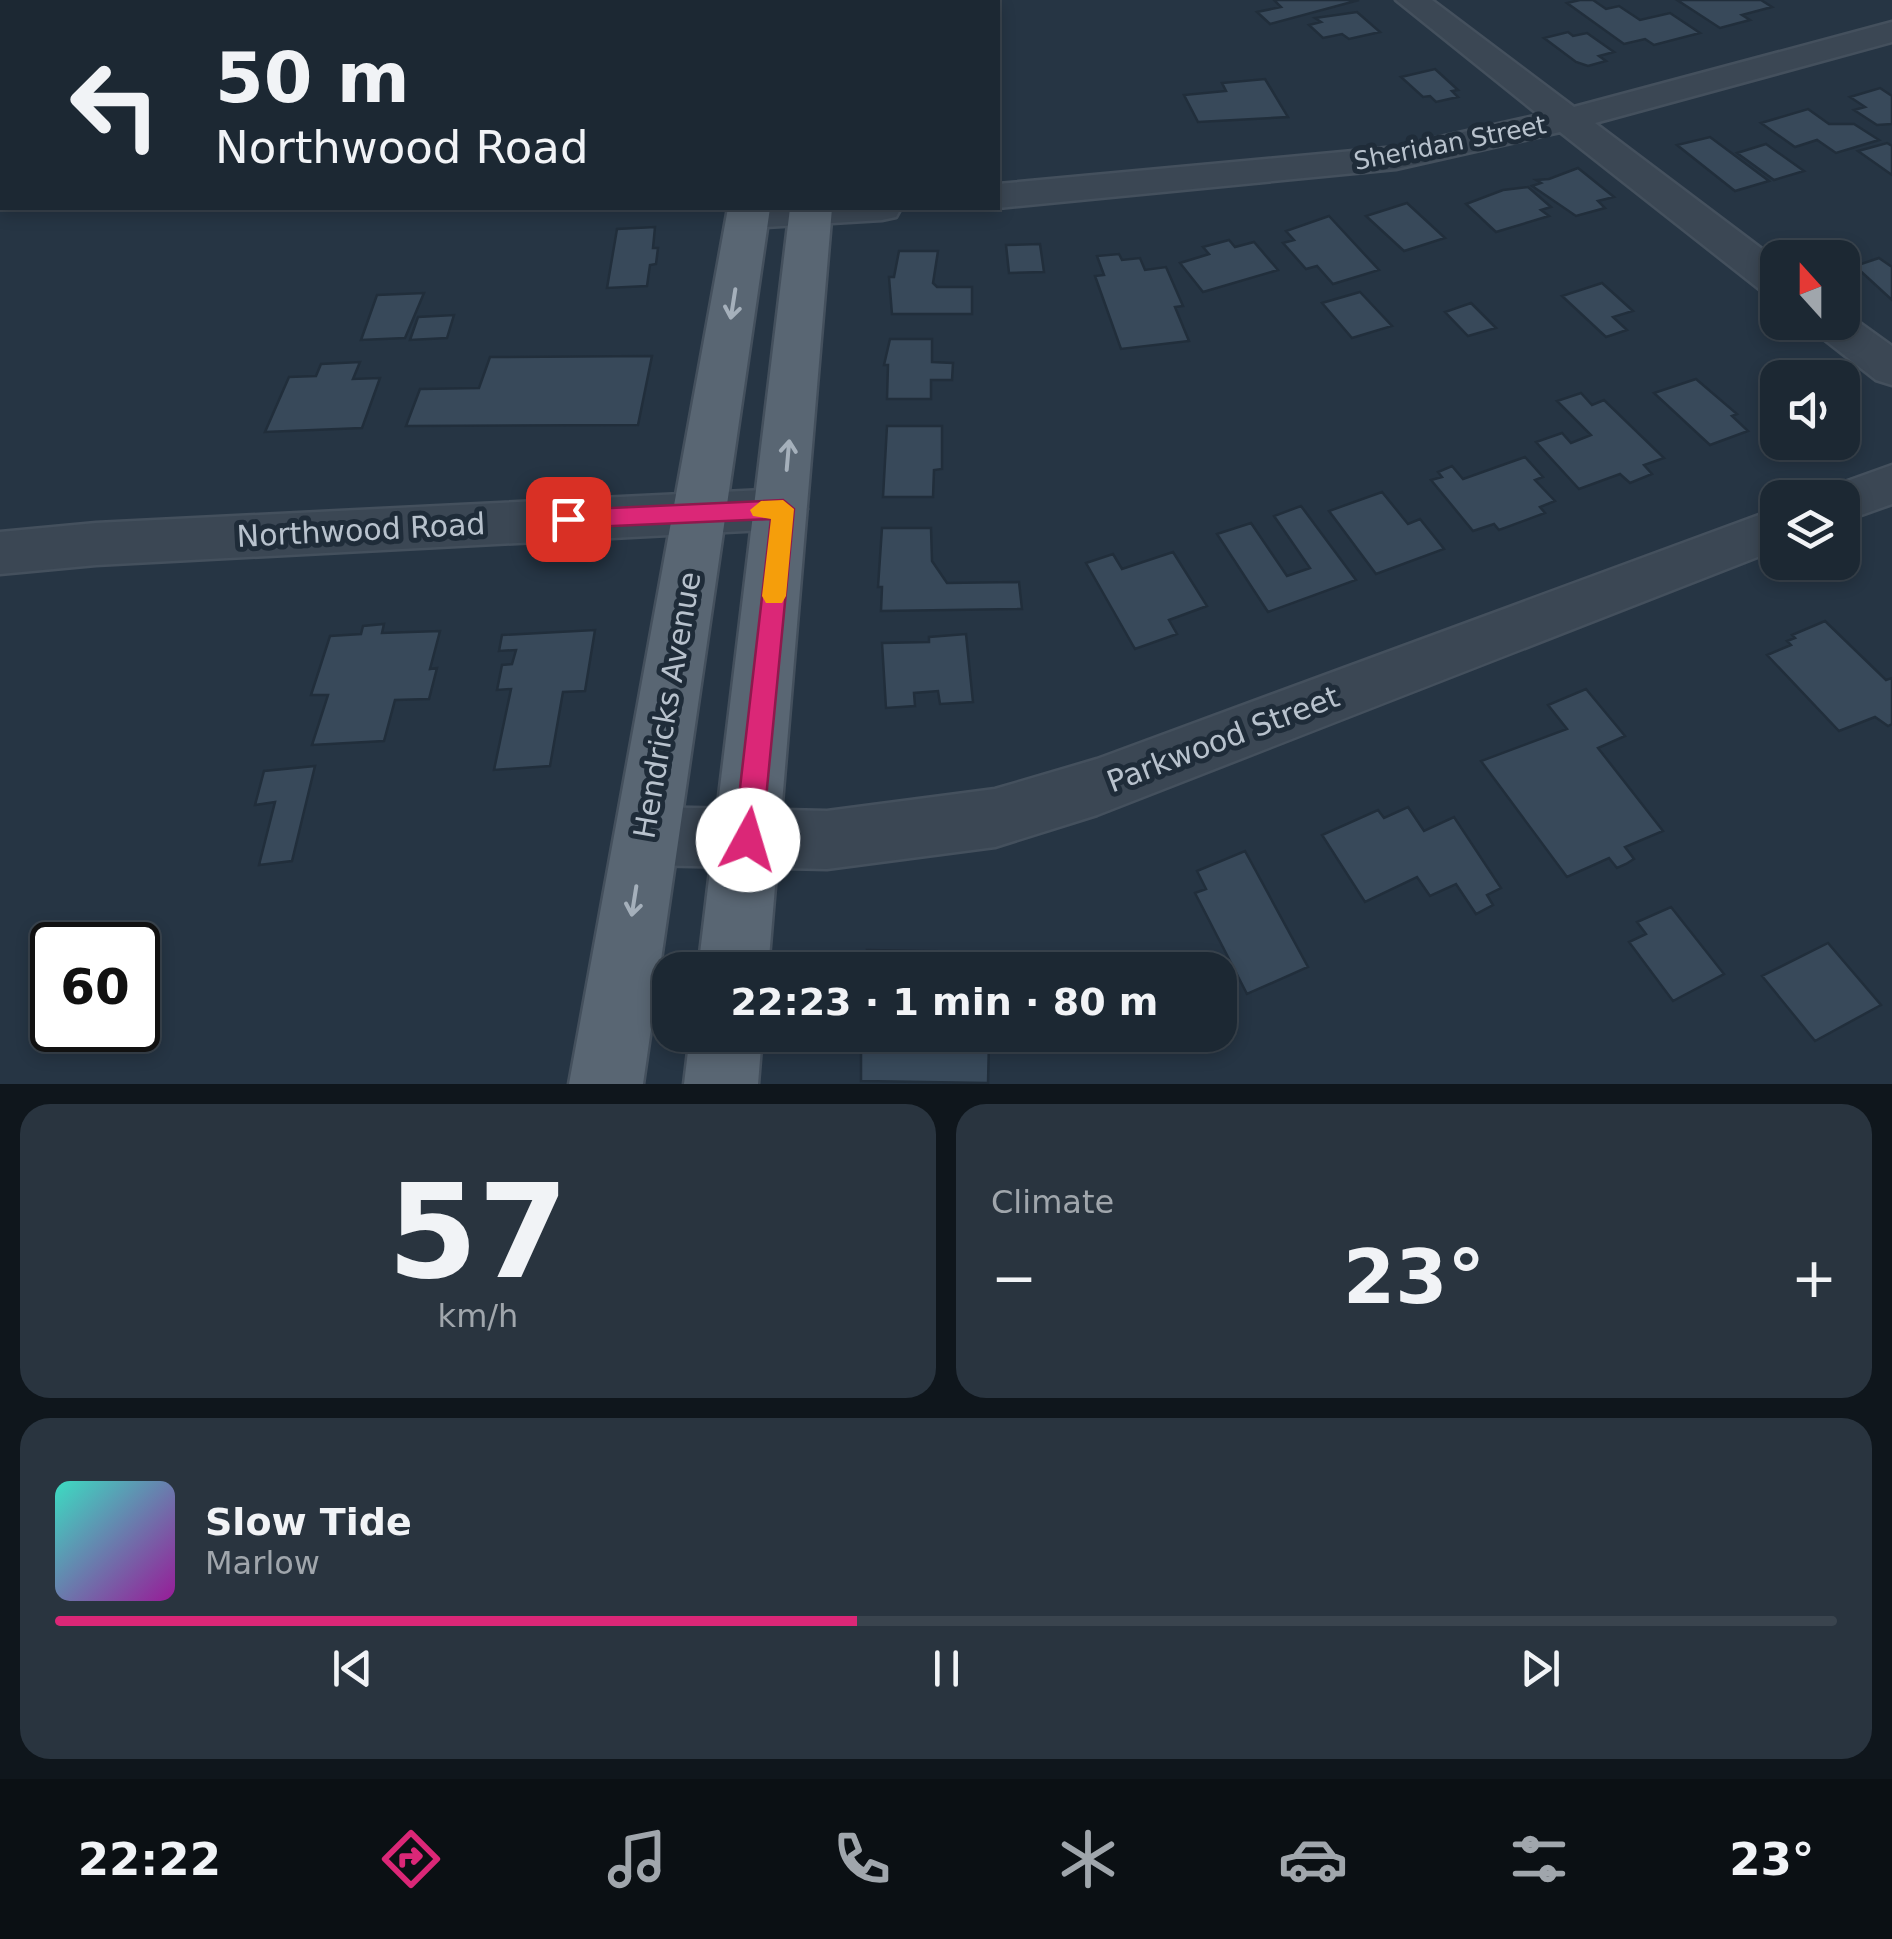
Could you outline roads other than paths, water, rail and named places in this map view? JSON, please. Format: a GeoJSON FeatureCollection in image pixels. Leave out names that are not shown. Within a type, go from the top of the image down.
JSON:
{"type":"FeatureCollection","features":[{"type":"Feature","properties":{"kind":"main road","name":"Hendricks Avenue"},"geometry":{"type":"LineString","coordinates":[[606,1084],[748,211]]}},
{"type":"Feature","properties":{"kind":"main road"},"geometry":{"type":"LineString","coordinates":[[736,952],[811,211]]}},
{"type":"Feature","properties":{"kind":"main road"},"geometry":{"type":"LineString","coordinates":[[721,1084],[724,1052]]}},
{"type":"Feature","properties":{"kind":"street"},"geometry":{"type":"LineString","coordinates":[[1412,0],[1760,268]]}},
{"type":"Feature","properties":{"kind":"street","name":"Sheridan Street"},"geometry":{"type":"LineString","coordinates":[[1000,196],[1396,158],[1566,120],[1892,32]]}},
{"type":"Feature","properties":{"kind":"street"},"geometry":{"type":"LineString","coordinates":[[748,211],[811,211]]}},
{"type":"Feature","properties":{"kind":"street"},"geometry":{"type":"LineString","coordinates":[[1854,340],[1892,369]]}},
{"type":"Feature","properties":{"kind":"street"},"geometry":{"type":"LineString","coordinates":[[1860,496],[1892,484]]}},
{"type":"Feature","properties":{"kind":"street","name":"Northwood Road"},"geometry":{"type":"LineString","coordinates":[[0,553],[115,542],[783,509]]}},
{"type":"Feature","properties":{"kind":"street","name":"Parkwood Street"},"geometry":{"type":"LineString","coordinates":[[644,836],[826,840],[995,818],[1097,787],[1760,535]]}}]}
